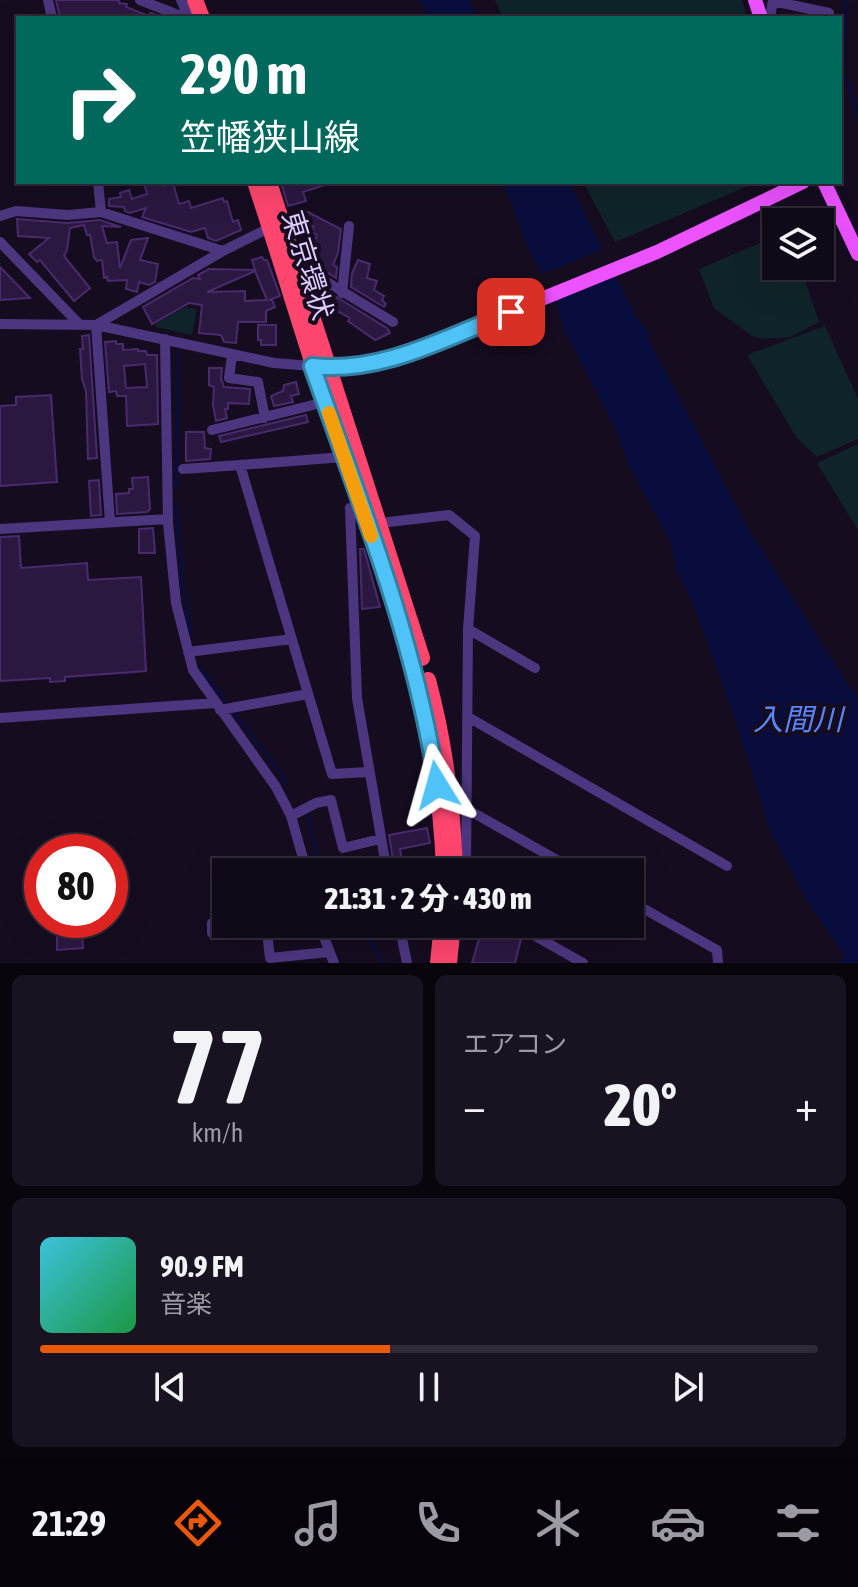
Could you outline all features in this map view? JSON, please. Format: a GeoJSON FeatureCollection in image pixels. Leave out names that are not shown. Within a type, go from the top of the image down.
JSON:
{"type":"FeatureCollection","features":[{"type":"Feature","properties":{"kind":"highway","name":"東京環状"},"geometry":{"type":"LineString","coordinates":[[256,184],[297,264],[435,704],[449,785],[454,858]]}},
{"type":"Feature","properties":{"kind":"highway","name":"東京環状"},"geometry":{"type":"LineString","coordinates":[[269,184],[276,225],[312,366],[416,674],[437,785],[443,858]]}},
{"type":"Feature","properties":{"kind":"highway"},"geometry":{"type":"LineString","coordinates":[[438,963],[441,938]]}},
{"type":"Feature","properties":{"kind":"highway"},"geometry":{"type":"LineString","coordinates":[[449,963],[452,938]]}},
{"type":"Feature","properties":{"kind":"main road"},"geometry":{"type":"LineString","coordinates":[[312,366],[330,368],[371,364],[423,347],[657,252],[799,184]]}},
{"type":"Feature","properties":{"kind":"main road"},"geometry":{"type":"LineString","coordinates":[[825,184],[858,254]]}},
{"type":"Feature","properties":{"kind":"street"},"geometry":{"type":"LineString","coordinates":[[140,0],[182,16]]}},
{"type":"Feature","properties":{"kind":"street"},"geometry":{"type":"LineString","coordinates":[[773,1],[829,13]]}},
{"type":"Feature","properties":{"kind":"street"},"geometry":{"type":"LineString","coordinates":[[98,184],[101,212]]}},
{"type":"Feature","properties":{"kind":"street"},"geometry":{"type":"LineString","coordinates":[[0,216],[16,211],[68,215],[101,212],[223,251]]}},
{"type":"Feature","properties":{"kind":"street"},"geometry":{"type":"LineString","coordinates":[[96,325],[223,251],[276,225]]}},
{"type":"Feature","properties":{"kind":"street"},"geometry":{"type":"LineString","coordinates":[[342,293],[349,226]]}},
{"type":"Feature","properties":{"kind":"street"},"geometry":{"type":"LineString","coordinates":[[0,242],[80,325]]}},
{"type":"Feature","properties":{"kind":"street"},"geometry":{"type":"LineString","coordinates":[[297,264],[393,322]]}},
{"type":"Feature","properties":{"kind":"street"},"geometry":{"type":"LineString","coordinates":[[0,324],[96,325],[274,363],[312,366]]}},
{"type":"Feature","properties":{"kind":"street"},"geometry":{"type":"LineString","coordinates":[[96,325],[110,522]]}},
{"type":"Feature","properties":{"kind":"street"},"geometry":{"type":"LineString","coordinates":[[165,339],[168,519],[176,603],[188,652],[193,670],[217,707],[256,756],[291,816],[303,858]]}},
{"type":"Feature","properties":{"kind":"street"},"geometry":{"type":"LineString","coordinates":[[232,355],[229,378],[258,382],[265,418]]}},
{"type":"Feature","properties":{"kind":"street"},"geometry":{"type":"LineString","coordinates":[[212,430],[325,402]]}},
{"type":"Feature","properties":{"kind":"street"},"geometry":{"type":"LineString","coordinates":[[183,469],[344,457]]}},
{"type":"Feature","properties":{"kind":"street"},"geometry":{"type":"LineString","coordinates":[[240,465],[332,774],[368,772]]}},
{"type":"Feature","properties":{"kind":"street"},"geometry":{"type":"LineString","coordinates":[[361,506],[350,508],[357,698],[384,858]]}},
{"type":"Feature","properties":{"kind":"street"},"geometry":{"type":"LineString","coordinates":[[380,523],[449,515],[475,536],[468,629],[466,858]]}},
{"type":"Feature","properties":{"kind":"street"},"geometry":{"type":"LineString","coordinates":[[0,529],[168,519]]}},
{"type":"Feature","properties":{"kind":"street"},"geometry":{"type":"LineString","coordinates":[[468,629],[535,668]]}},
{"type":"Feature","properties":{"kind":"street"},"geometry":{"type":"LineString","coordinates":[[188,652],[292,639]]}},
{"type":"Feature","properties":{"kind":"street"},"geometry":{"type":"LineString","coordinates":[[0,718],[217,707],[308,694]]}},
{"type":"Feature","properties":{"kind":"street"},"geometry":{"type":"LineString","coordinates":[[468,717],[727,866]]}},
{"type":"Feature","properties":{"kind":"street"},"geometry":{"type":"LineString","coordinates":[[291,816],[316,803],[331,800],[343,848],[380,839]]}},
{"type":"Feature","properties":{"kind":"street"},"geometry":{"type":"LineString","coordinates":[[465,808],[553,858]]}},
{"type":"Feature","properties":{"kind":"street"},"geometry":{"type":"LineString","coordinates":[[644,909],[717,950],[718,963]]}},
{"type":"Feature","properties":{"kind":"street"},"geometry":{"type":"LineString","coordinates":[[268,938],[270,958],[329,952]]}},
{"type":"Feature","properties":{"kind":"street"},"geometry":{"type":"LineString","coordinates":[[324,938],[334,963]]}},
{"type":"Feature","properties":{"kind":"street"},"geometry":{"type":"LineString","coordinates":[[402,938],[407,963]]}},
{"type":"Feature","properties":{"kind":"street"},"geometry":{"type":"LineString","coordinates":[[539,938],[583,963]]}},
{"type":"Feature","properties":{"kind":"shaded area"},"geometry":{"type":"Polygon","coordinates":[[[495,0],[742,0],[746,16],[502,16],[495,0]]]}},
{"type":"Feature","properties":{"kind":"shaded area"},"geometry":{"type":"Polygon","coordinates":[[[584,184],[753,184],[615,242],[584,184]]]}},
{"type":"Feature","properties":{"kind":"shaded area"},"geometry":{"type":"Polygon","coordinates":[[[762,242],[762,280],[805,280],[819,322],[790,337],[763,339],[752,336],[714,308],[699,269],[762,242]]]}},
{"type":"Feature","properties":{"kind":"shaded area"},"geometry":{"type":"Polygon","coordinates":[[[186,307],[197,309],[192,335],[156,327],[156,323],[186,307]]]}},
{"type":"Feature","properties":{"kind":"shaded area"},"geometry":{"type":"Polygon","coordinates":[[[825,326],[858,399],[858,439],[817,457],[797,438],[747,355],[825,326]]]}},
{"type":"Feature","properties":{"kind":"shaded area"},"geometry":{"type":"Polygon","coordinates":[[[858,444],[858,530],[817,463],[858,444]]]}},
{"type":"Feature","properties":{"kind":"water"},"geometry":{"type":"Polygon","coordinates":[[[419,0],[469,0],[477,16],[429,16],[419,0]]]}},
{"type":"Feature","properties":{"kind":"water","name":"入間川"},"geometry":{"type":"Polygon","coordinates":[[[504,184],[570,184],[637,319],[649,335],[648,339],[749,530],[858,700],[858,963],[839,963],[844,955],[810,906],[767,825],[726,693],[694,606],[676,569],[670,541],[630,468],[615,428],[564,329],[556,303],[529,249],[504,184]]]}},
{"type":"Feature","properties":{"kind":"pier"},"geometry":{"type":"Polygon","coordinates":[[[606,248],[619,274],[551,302],[538,276],[606,248]]]}},
{"type":"Feature","properties":{"kind":"building"},"geometry":{"type":"Polygon","coordinates":[[[56,0],[119,0],[119,3],[127,4],[126,7],[149,16],[60,16],[56,0]]]}},
{"type":"Feature","properties":{"kind":"building"},"geometry":{"type":"Polygon","coordinates":[[[144,184],[173,184],[179,204],[189,201],[191,208],[223,198],[224,202],[227,201],[233,222],[238,220],[241,230],[216,241],[208,238],[205,228],[191,232],[142,217],[146,208],[130,213],[124,207],[109,206],[109,199],[121,197],[120,193],[129,190],[132,199],[147,194],[144,184]]]}},
{"type":"Feature","properties":{"kind":"building"},"geometry":{"type":"Polygon","coordinates":[[[282,184],[328,184],[303,192],[306,201],[288,206],[282,184]]]}},
{"type":"Feature","properties":{"kind":"building"},"geometry":{"type":"Polygon","coordinates":[[[300,208],[341,229],[333,265],[337,267],[336,278],[305,258],[317,235],[312,232],[314,227],[295,218],[300,208]]]}},
{"type":"Feature","properties":{"kind":"building"},"geometry":{"type":"Polygon","coordinates":[[[17,219],[67,223],[100,220],[121,227],[102,226],[107,243],[117,242],[120,268],[131,240],[148,238],[140,260],[158,264],[155,282],[149,285],[139,282],[137,292],[126,289],[127,280],[108,281],[107,277],[104,278],[102,260],[97,261],[94,257],[90,235],[87,235],[84,225],[70,228],[64,256],[90,288],[74,301],[40,260],[37,262],[29,254],[49,238],[18,236],[17,219]]]}},
{"type":"Feature","properties":{"kind":"building"},"geometry":{"type":"Polygon","coordinates":[[[262,257],[267,260],[280,296],[269,300],[275,307],[266,311],[266,322],[238,322],[236,343],[224,342],[221,335],[199,333],[202,305],[189,303],[152,324],[143,307],[193,278],[200,279],[198,275],[209,269],[255,270],[252,260],[262,257]],[[255,271],[207,292],[245,291],[245,301],[267,300],[255,271]]]}},
{"type":"Feature","properties":{"kind":"building"},"geometry":{"type":"Polygon","coordinates":[[[358,260],[370,264],[367,278],[377,281],[374,290],[384,296],[384,307],[351,287],[352,273],[358,260]]]}},
{"type":"Feature","properties":{"kind":"building"},"geometry":{"type":"Polygon","coordinates":[[[0,267],[30,298],[0,300],[0,267]]]}},
{"type":"Feature","properties":{"kind":"building"},"geometry":{"type":"Polygon","coordinates":[[[320,287],[387,328],[390,333],[375,340],[348,321],[350,318],[322,305],[318,300],[321,295],[316,293],[320,287]]]}},
{"type":"Feature","properties":{"kind":"building"},"geometry":{"type":"Polygon","coordinates":[[[258,325],[276,325],[276,345],[261,345],[258,325]]]}},
{"type":"Feature","properties":{"kind":"building"},"geometry":{"type":"Polygon","coordinates":[[[89,335],[97,458],[88,459],[86,391],[80,349],[83,349],[82,336],[89,335]]]}},
{"type":"Feature","properties":{"kind":"building"},"geometry":{"type":"Polygon","coordinates":[[[116,341],[116,344],[123,344],[123,350],[138,349],[146,351],[147,355],[157,355],[158,424],[127,426],[126,396],[117,396],[116,391],[109,392],[105,342],[116,341]],[[145,364],[124,366],[126,388],[147,387],[145,364]]]}},
{"type":"Feature","properties":{"kind":"building"},"geometry":{"type":"Polygon","coordinates":[[[209,368],[222,368],[224,387],[250,389],[249,404],[228,403],[228,409],[225,409],[227,418],[216,421],[214,387],[209,385],[209,368]]]}},
{"type":"Feature","properties":{"kind":"building"},"geometry":{"type":"Polygon","coordinates":[[[296,382],[299,394],[291,396],[293,402],[274,406],[271,396],[283,391],[284,385],[296,382]]]}},
{"type":"Feature","properties":{"kind":"building"},"geometry":{"type":"Polygon","coordinates":[[[51,395],[57,482],[0,486],[0,406],[16,405],[16,397],[51,395]]]}},
{"type":"Feature","properties":{"kind":"building"},"geometry":{"type":"Polygon","coordinates":[[[306,415],[308,422],[221,442],[219,436],[306,415]]]}},
{"type":"Feature","properties":{"kind":"building"},"geometry":{"type":"Polygon","coordinates":[[[186,432],[204,432],[205,448],[211,449],[210,459],[186,461],[186,432]]]}},
{"type":"Feature","properties":{"kind":"building"},"geometry":{"type":"Polygon","coordinates":[[[148,477],[150,509],[147,512],[117,514],[116,494],[129,493],[129,489],[133,489],[132,478],[148,477]]]}},
{"type":"Feature","properties":{"kind":"building"},"geometry":{"type":"Polygon","coordinates":[[[99,480],[101,515],[91,516],[89,481],[99,480]]]}},
{"type":"Feature","properties":{"kind":"building"},"geometry":{"type":"Polygon","coordinates":[[[153,528],[155,553],[139,553],[139,529],[153,528]]]}},
{"type":"Feature","properties":{"kind":"building"},"geometry":{"type":"Polygon","coordinates":[[[19,536],[21,568],[87,563],[88,580],[141,577],[146,671],[65,677],[65,681],[50,682],[50,678],[0,681],[0,537],[19,536]]]}},
{"type":"Feature","properties":{"kind":"building"},"geometry":{"type":"Polygon","coordinates":[[[360,549],[364,549],[380,607],[362,609],[360,549]]]}},
{"type":"Feature","properties":{"kind":"building"},"geometry":{"type":"Polygon","coordinates":[[[427,828],[430,843],[400,849],[402,858],[393,858],[389,835],[427,828]]]}},
{"type":"Feature","properties":{"kind":"building"},"geometry":{"type":"Polygon","coordinates":[[[57,938],[82,938],[83,948],[57,950],[57,938]]]}},
{"type":"Feature","properties":{"kind":"building"},"geometry":{"type":"Polygon","coordinates":[[[479,938],[521,939],[515,963],[472,963],[479,938]]]}},
{"type":"Feature","properties":{"kind":"waterway"},"geometry":{"type":"LineString","coordinates":[[846,0],[843,76],[858,117]]}},
{"type":"Feature","properties":{"kind":"waterway"},"geometry":{"type":"LineString","coordinates":[[176,488],[179,351]]}},
{"type":"Feature","properties":{"kind":"waterway"},"geometry":{"type":"LineString","coordinates":[[176,504],[183,585],[191,633]]}},
{"type":"Feature","properties":{"kind":"waterway"},"geometry":{"type":"LineString","coordinates":[[201,669],[227,703]]}},
{"type":"Feature","properties":{"kind":"waterway"},"geometry":{"type":"LineString","coordinates":[[234,712],[286,784]]}},
{"type":"Feature","properties":{"kind":"waterway"},"geometry":{"type":"LineString","coordinates":[[308,816],[318,858]]}},
{"type":"Feature","properties":{"kind":"waterway"},"geometry":{"type":"LineString","coordinates":[[370,938],[383,963]]}},
{"type":"Feature","properties":{"kind":"slow traffic"},"geometry":{"type":"LineString","coordinates":[[329,413],[371,536]]}},
{"type":"Feature","properties":{"kind":"route"},"geometry":{"type":"LineString","coordinates":[[437,785],[416,674],[312,366],[330,368],[387,360],[511,312]]}}]}
